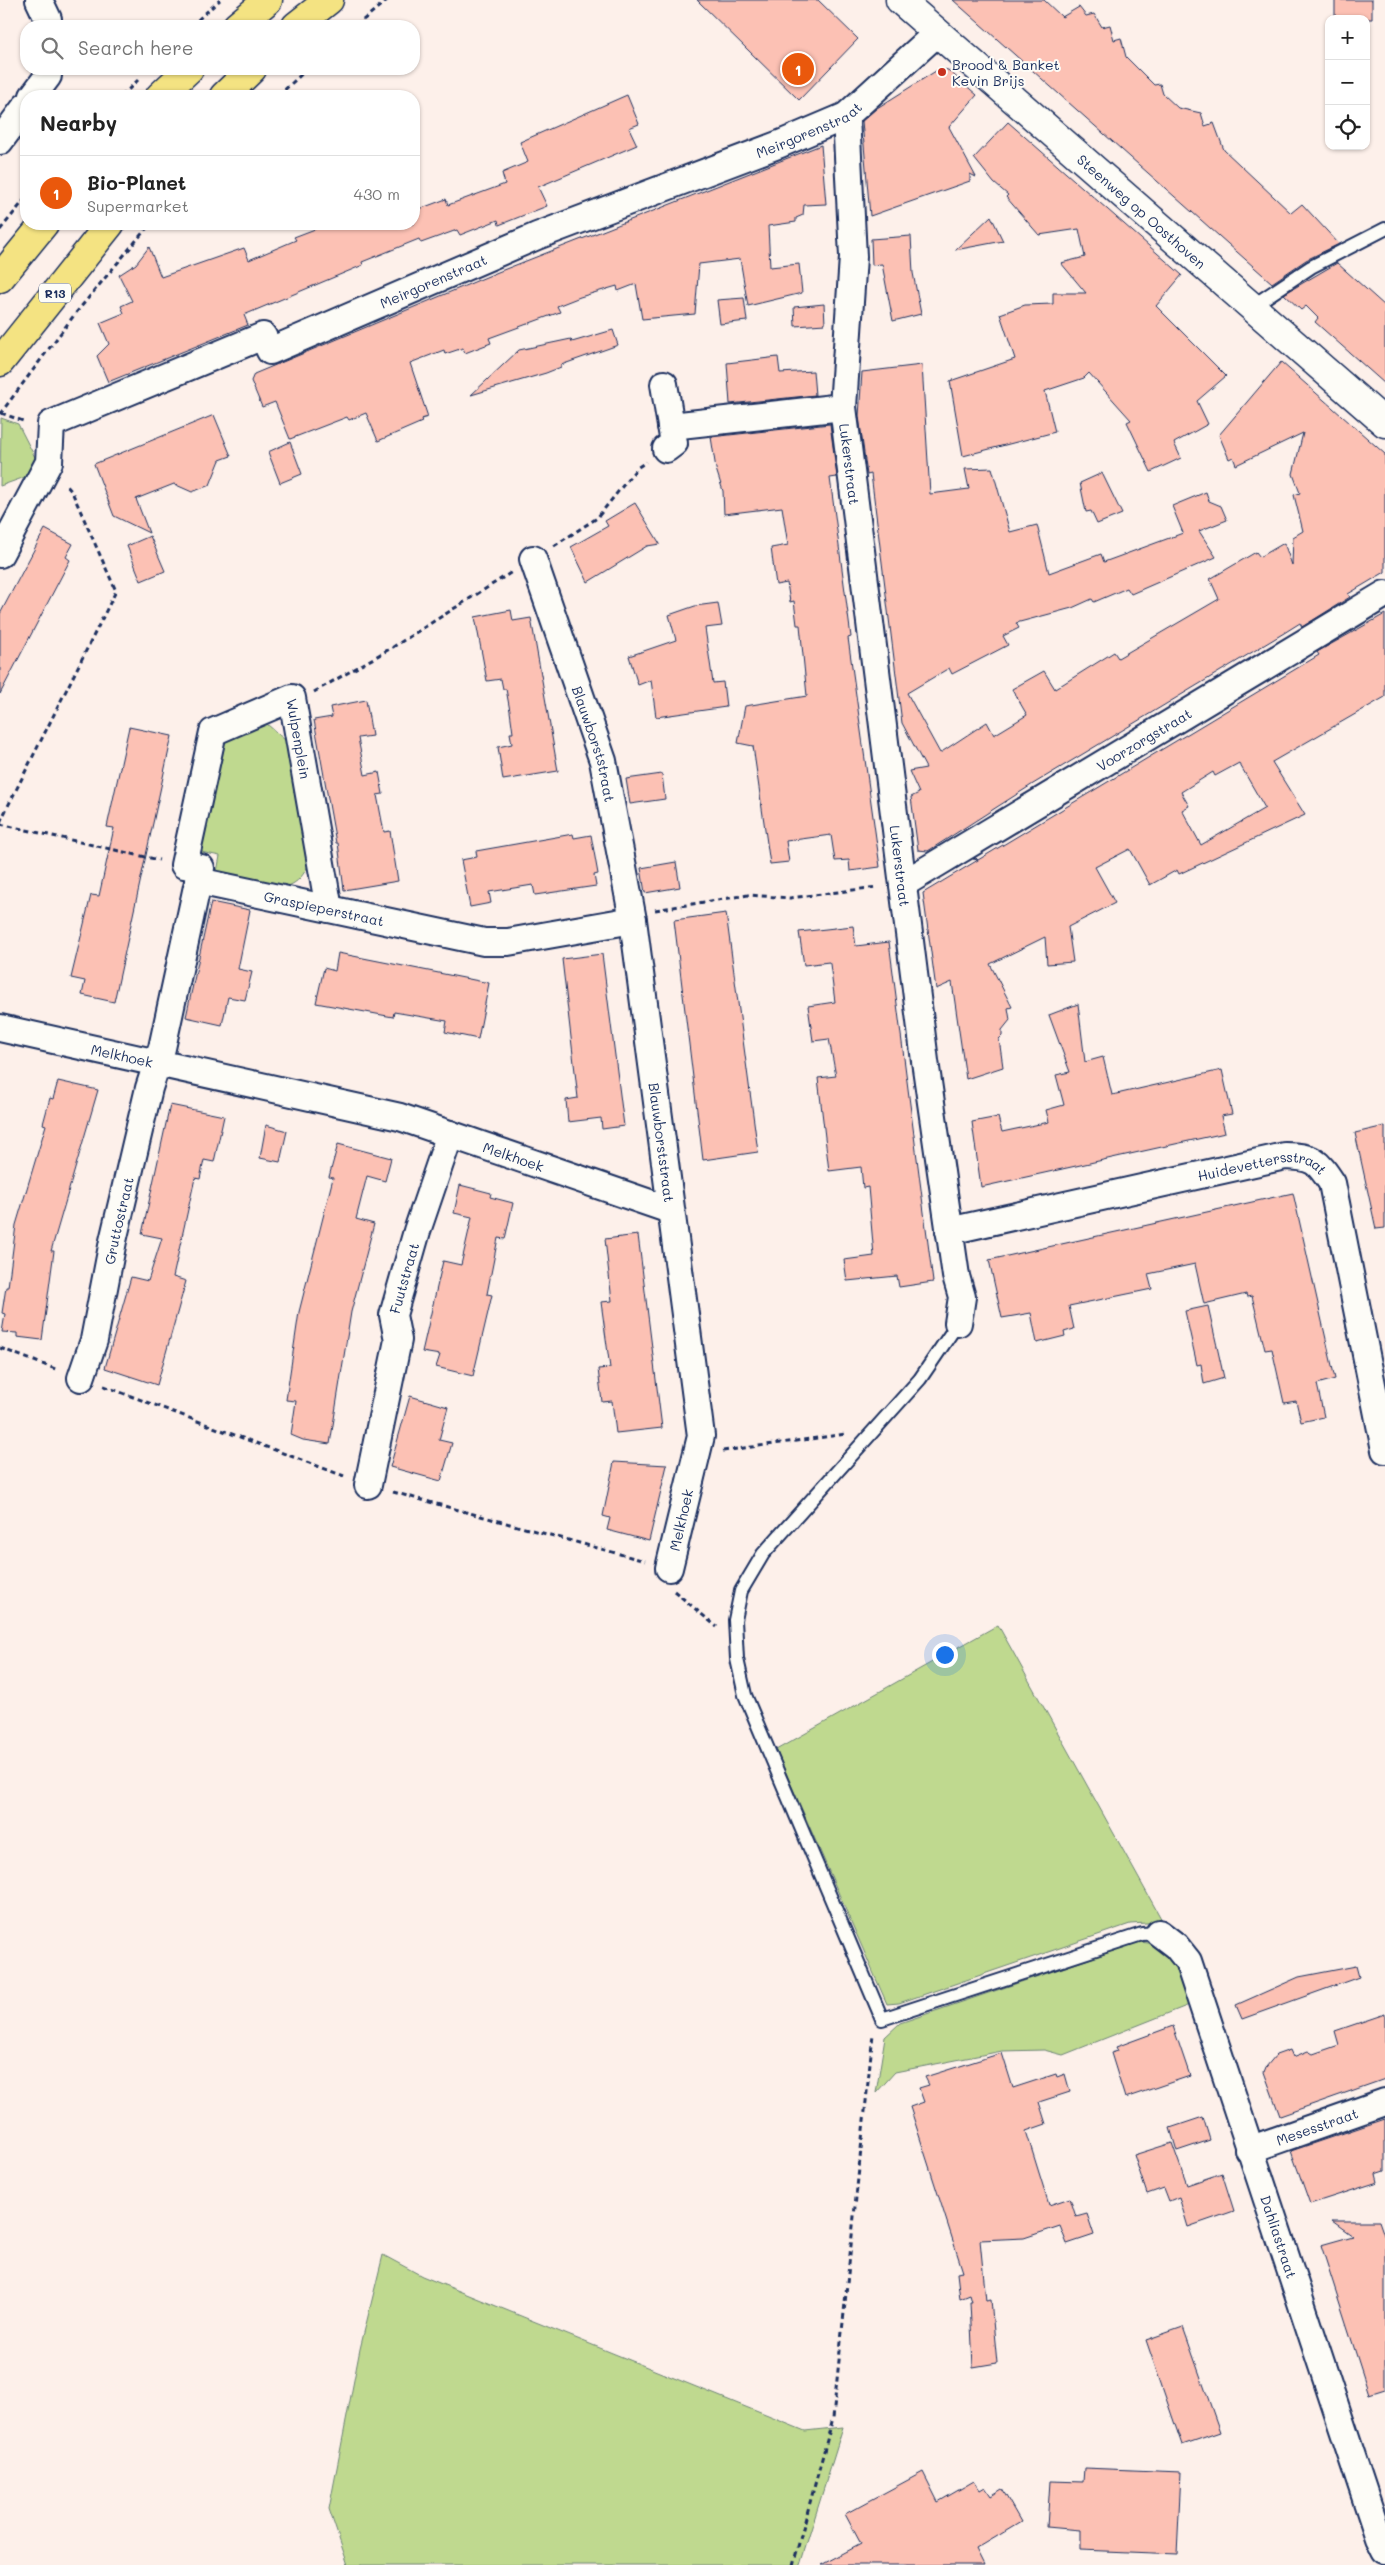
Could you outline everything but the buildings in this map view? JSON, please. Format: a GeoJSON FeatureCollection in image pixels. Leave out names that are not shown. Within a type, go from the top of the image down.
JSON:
{"type":"FeatureCollection","features":[{"type":"Feature","properties":{"kind":"main road"},"geometry":{"type":"LineString","coordinates":[[244,20],[268,0]]}},
{"type":"Feature","properties":{"kind":"main road"},"geometry":{"type":"LineString","coordinates":[[304,20],[329,0]]}},
{"type":"Feature","properties":{"kind":"main road"},"geometry":{"type":"LineString","coordinates":[[166,90],[183,75]]}},
{"type":"Feature","properties":{"kind":"main road"},"geometry":{"type":"LineString","coordinates":[[230,90],[246,75]]}},
{"type":"Feature","properties":{"kind":"main road"},"geometry":{"type":"LineString","coordinates":[[0,278],[39,230]]}},
{"type":"Feature","properties":{"kind":"main road","name":"R13"},"geometry":{"type":"LineString","coordinates":[[0,362],[105,230]]}},
{"type":"Feature","properties":{"kind":"street"},"geometry":{"type":"LineString","coordinates":[[39,0],[48,20]]}},
{"type":"Feature","properties":{"kind":"street","name":"Steenweg op Oosthoven"},"geometry":{"type":"LineString","coordinates":[[900,0],[1385,423]]}},
{"type":"Feature","properties":{"kind":"street","name":"Meirgorenstraat"},"geometry":{"type":"LineString","coordinates":[[0,554],[49,462],[51,424],[263,336],[270,351],[537,236],[780,144],[846,116],[937,33]]}},
{"type":"Feature","properties":{"kind":"street"},"geometry":{"type":"LineString","coordinates":[[38,90],[48,75]]}},
{"type":"Feature","properties":{"kind":"street"},"geometry":{"type":"LineString","coordinates":[[0,141],[20,114]]}},
{"type":"Feature","properties":{"kind":"street","name":"Lukerstraat"},"geometry":{"type":"LineString","coordinates":[[846,116],[853,257],[844,406],[902,884],[949,1231],[962,1297],[958,1323]]}},
{"type":"Feature","properties":{"kind":"street"},"geometry":{"type":"LineString","coordinates":[[664,384],[669,437]]}},
{"type":"Feature","properties":{"kind":"street","name":"Lukerstraat"},"geometry":{"type":"LineString","coordinates":[[669,437],[844,406]]}},
{"type":"Feature","properties":{"kind":"street","name":"Blauwborststraat"},"geometry":{"type":"LineString","coordinates":[[533,559],[603,761],[633,920],[670,1210]]}},
{"type":"Feature","properties":{"kind":"street","name":"Voorzorgstraat"},"geometry":{"type":"LineString","coordinates":[[902,884],[1385,594]]}},
{"type":"Feature","properties":{"kind":"street","name":"Wulpenplein"},"geometry":{"type":"LineString","coordinates":[[191,873],[213,732],[292,698],[329,909]]}},
{"type":"Feature","properties":{"kind":"street"},"geometry":{"type":"LineString","coordinates":[[158,1063],[191,873]]}},
{"type":"Feature","properties":{"kind":"street","name":"Graspieperstraat"},"geometry":{"type":"LineString","coordinates":[[191,873],[329,909],[484,942],[508,942],[633,920]]}},
{"type":"Feature","properties":{"kind":"street","name":"Melkhoek"},"geometry":{"type":"LineString","coordinates":[[0,1028],[400,1117],[670,1210],[701,1436],[669,1568]]}},
{"type":"Feature","properties":{"kind":"street","name":"Gruttostraat"},"geometry":{"type":"LineString","coordinates":[[81,1378],[94,1340],[113,1241],[149,1088],[158,1063]]}},
{"type":"Feature","properties":{"kind":"street","name":"Fuutstraat"},"geometry":{"type":"LineString","coordinates":[[368,1485],[398,1340],[394,1315],[417,1231],[450,1134]]}},
{"type":"Feature","properties":{"kind":"street","name":"Huidevettersstraat"},"geometry":{"type":"LineString","coordinates":[[949,1231],[1286,1156],[1308,1156],[1321,1166],[1332,1183],[1385,1450]]}},
{"type":"Feature","properties":{"kind":"street","name":"Dahliastraat"},"geometry":{"type":"LineString","coordinates":[[1159,1933],[1176,1946],[1188,1961],[1249,2150],[1379,2538],[1385,2550]]}},
{"type":"Feature","properties":{"kind":"street","name":"Mesesstraat"},"geometry":{"type":"LineString","coordinates":[[1249,2150],[1385,2102]]}},
{"type":"Feature","properties":{"kind":"lane"},"geometry":{"type":"LineString","coordinates":[[1251,307],[1312,267],[1385,229]]}},
{"type":"Feature","properties":{"kind":"lane"},"geometry":{"type":"LineString","coordinates":[[958,1323],[920,1379],[762,1554],[741,1591],[735,1620],[737,1659],[745,1695],[882,2019],[1142,1934],[1159,1933]]}},
{"type":"Feature","properties":{"kind":"path"},"geometry":{"type":"LineString","coordinates":[[198,20],[220,0]]}},
{"type":"Feature","properties":{"kind":"path"},"geometry":{"type":"LineString","coordinates":[[363,20],[387,0]]}},
{"type":"Feature","properties":{"kind":"path"},"geometry":{"type":"LineString","coordinates":[[128,90],[143,75]]}},
{"type":"Feature","properties":{"kind":"path"},"geometry":{"type":"LineString","coordinates":[[285,90],[301,75]]}},
{"type":"Feature","properties":{"kind":"path"},"geometry":{"type":"LineString","coordinates":[[0,230],[20,205]]}},
{"type":"Feature","properties":{"kind":"path"},"geometry":{"type":"LineString","coordinates":[[0,414],[75,314],[145,230]]}},
{"type":"Feature","properties":{"kind":"path"},"geometry":{"type":"LineString","coordinates":[[292,698],[311,694],[385,652],[597,518],[637,468],[669,437]]}},
{"type":"Feature","properties":{"kind":"path"},"geometry":{"type":"LineString","coordinates":[[49,462],[72,492],[116,591],[0,823],[191,873]]}},
{"type":"Feature","properties":{"kind":"path"},"geometry":{"type":"LineString","coordinates":[[633,920],[651,911],[748,895],[790,898],[902,884]]}},
{"type":"Feature","properties":{"kind":"path"},"geometry":{"type":"LineString","coordinates":[[0,1348],[368,1485],[669,1568],[667,1581],[674,1592],[721,1631],[736,1635]]}},
{"type":"Feature","properties":{"kind":"path"},"geometry":{"type":"LineString","coordinates":[[697,1454],[874,1430]]}},
{"type":"Feature","properties":{"kind":"path"},"geometry":{"type":"LineString","coordinates":[[793,2565],[833,2418],[871,2036],[882,2019]]}},
{"type":"Feature","properties":{"kind":"green space"},"geometry":{"type":"Polygon","coordinates":[[[1,418],[18,424],[42,471],[0,486],[1,418]]]}},
{"type":"Feature","properties":{"kind":"green space"},"geometry":{"type":"Polygon","coordinates":[[[256,723],[267,724],[286,741],[310,862],[300,878],[285,887],[217,872],[220,856],[196,851],[221,743],[256,723]]]}},
{"type":"Feature","properties":{"kind":"green space"},"geometry":{"type":"Polygon","coordinates":[[[998,1625],[1163,1922],[1130,1924],[899,2003],[887,2004],[776,1750],[998,1625]]]}},
{"type":"Feature","properties":{"kind":"green space"},"geometry":{"type":"Polygon","coordinates":[[[1139,1942],[1158,1944],[1176,1955],[1189,2005],[1063,2055],[1044,2050],[1002,2051],[895,2072],[876,2093],[885,2037],[900,2023],[1139,1942]]]}},
{"type":"Feature","properties":{"kind":"green space"},"geometry":{"type":"Polygon","coordinates":[[[383,2255],[422,2276],[805,2431],[843,2427],[800,2565],[348,2565],[329,2509],[360,2349],[383,2255]]]}},
{"type":"Feature","properties":{"kind":"place","name":"Bio-Planet"},"geometry":{"type":"Point","coordinates":[798,69]}},
{"type":"Feature","properties":{"kind":"place","name":"Brood & Banket Kevin Brijs"},"geometry":{"type":"Point","coordinates":[942,72]}}]}
